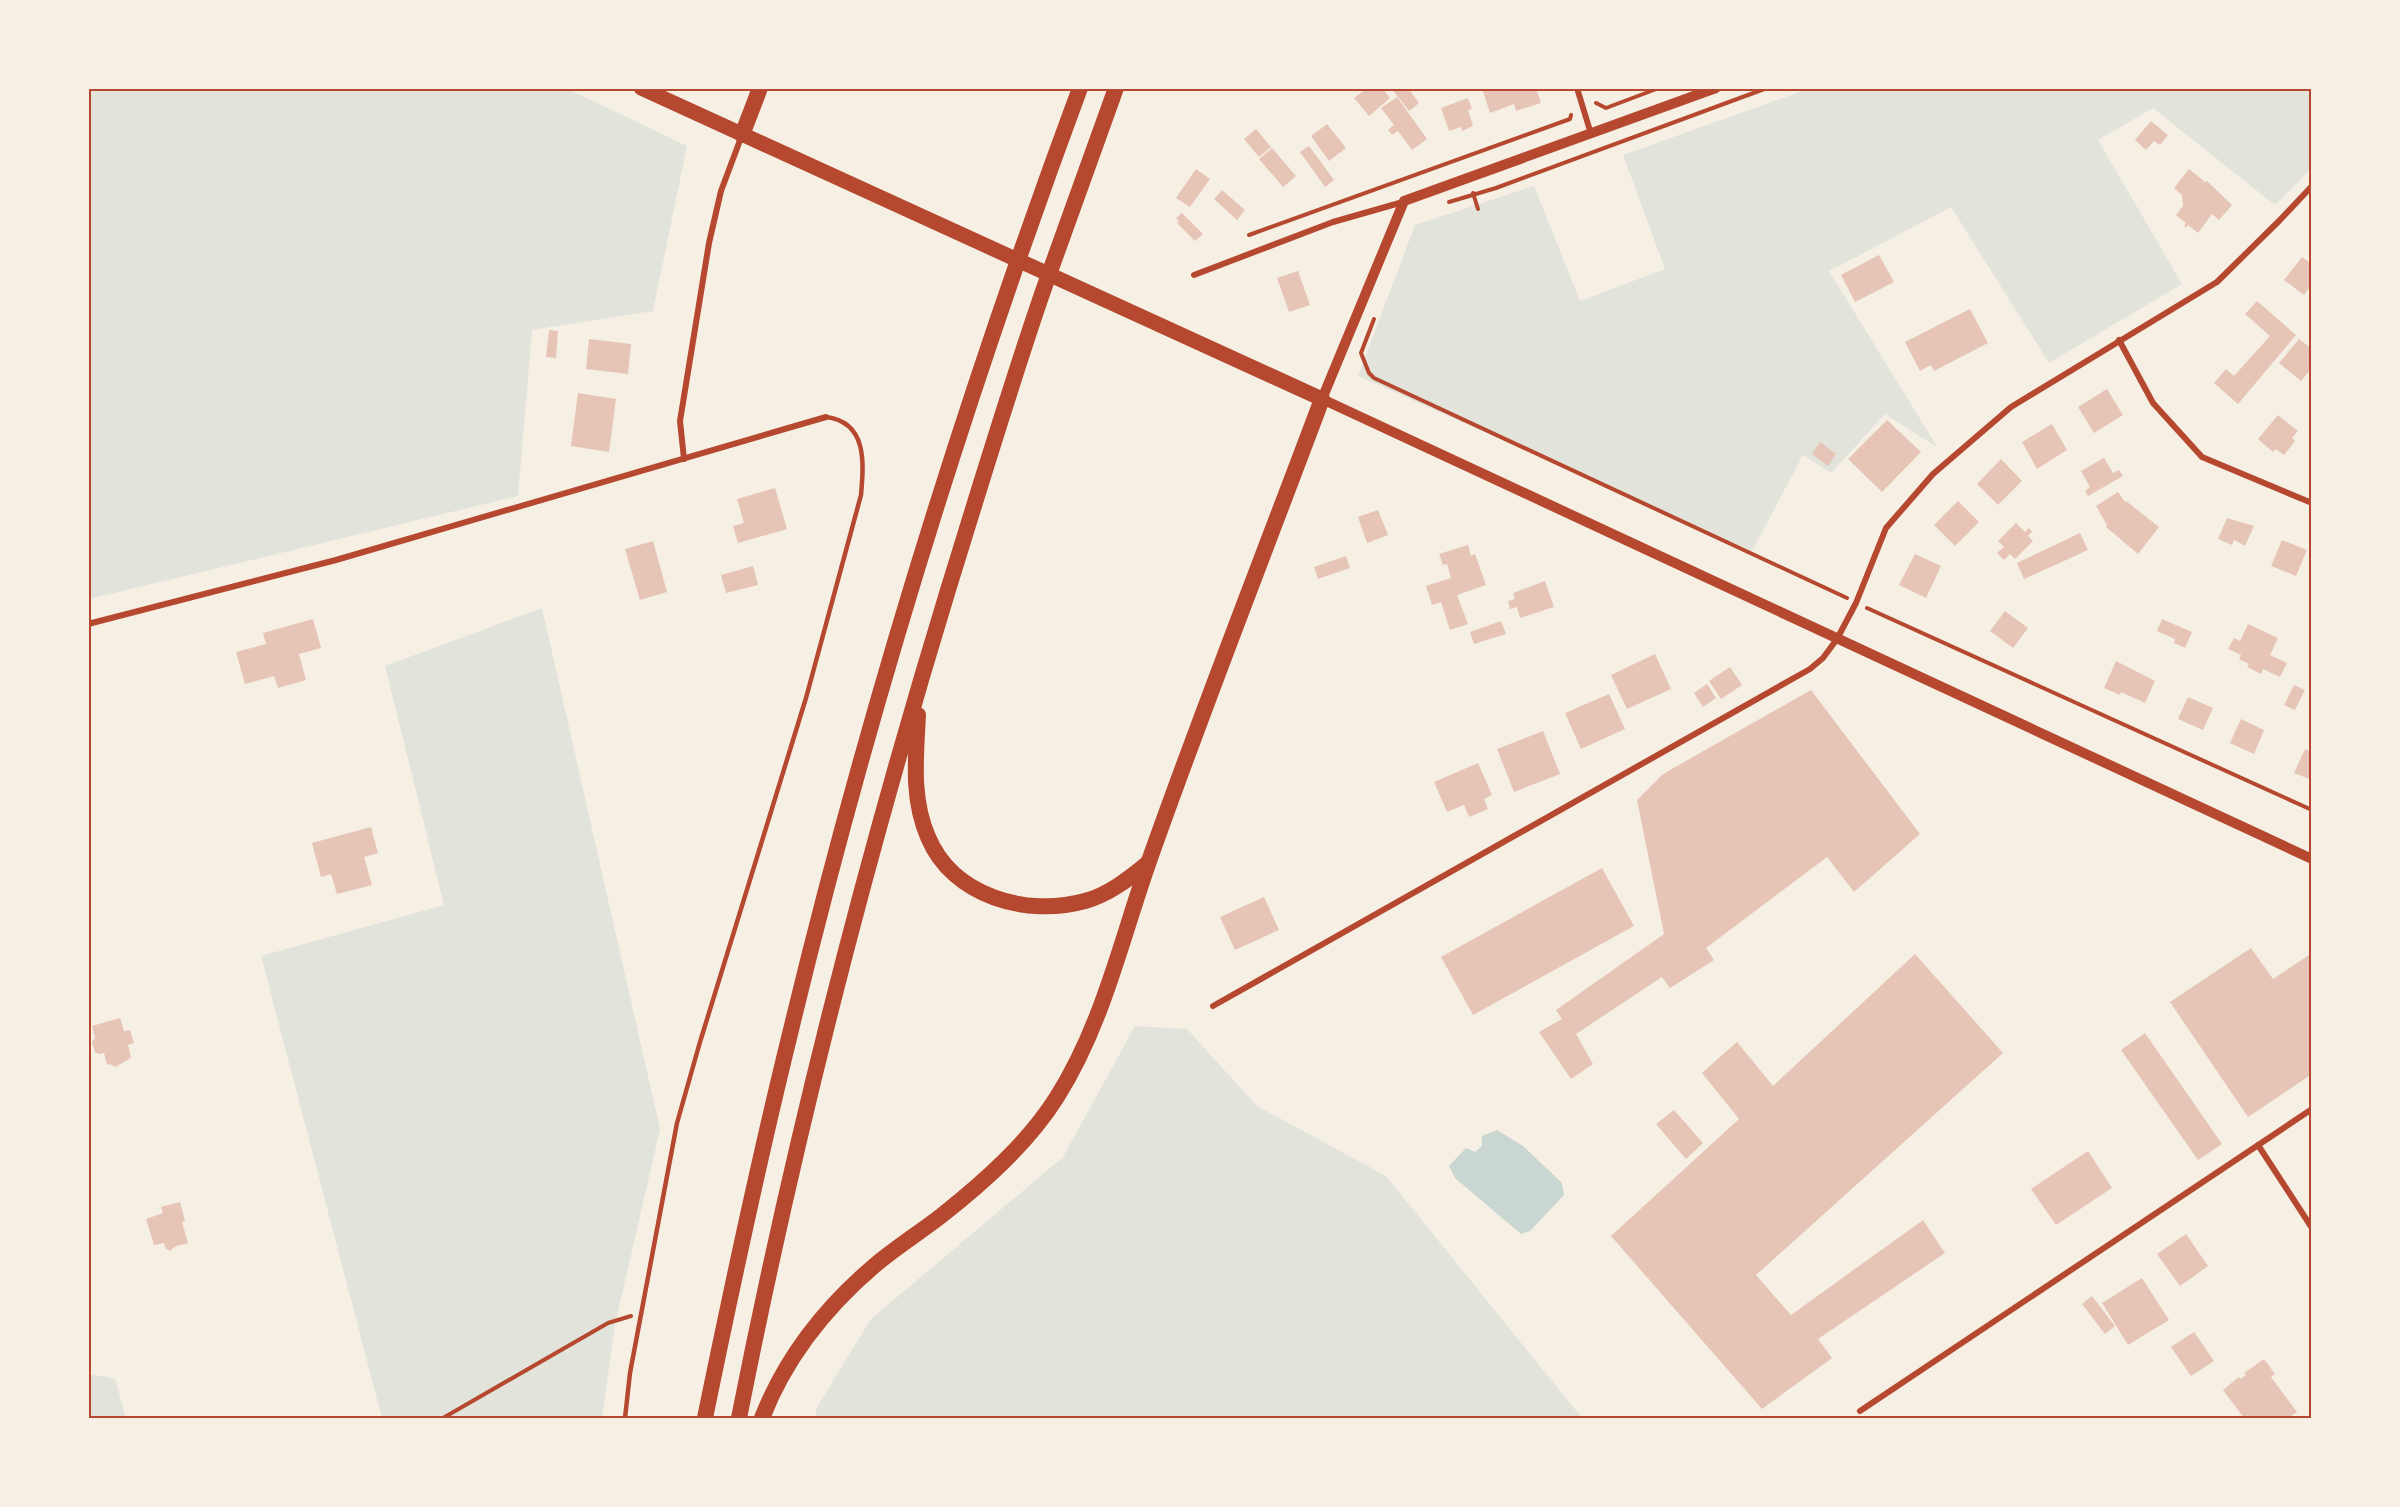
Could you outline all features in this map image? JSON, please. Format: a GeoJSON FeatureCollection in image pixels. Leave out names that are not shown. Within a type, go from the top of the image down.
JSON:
{"type":"FeatureCollection","features":[{"type":"Feature","properties":{"kind":"highway"},"geometry":{"type":"LineString","coordinates":[[742,135],[760,88]]}},
{"type":"Feature","properties":{"kind":"highway"},"geometry":{"type":"LineString","coordinates":[[705,1419],[733,1280],[789,1037],[878,704],[958,441],[1048,174],[1080,88]]}},
{"type":"Feature","properties":{"kind":"highway"},"geometry":{"type":"LineString","coordinates":[[739,1419],[772,1260],[822,1044],[919,685],[991,450],[1043,292],[1116,88]]}},
{"type":"Feature","properties":{"kind":"highway"},"geometry":{"type":"LineString","coordinates":[[762,1419],[776,1386],[791,1360],[823,1318],[875,1265],[982,1182],[1036,1126],[1072,1071],[1096,1018],[1149,863],[1322,399]]}},
{"type":"Feature","properties":{"kind":"highway"},"geometry":{"type":"LineString","coordinates":[[919,685],[915,776],[917,800],[928,838],[938,856],[962,879],[984,894],[1000,901],[1022,905],[1052,905],[1086,901],[1127,880],[1149,863]]}},
{"type":"Feature","properties":{"kind":"main road"},"geometry":{"type":"LineString","coordinates":[[641,88],[1322,399]]}},
{"type":"Feature","properties":{"kind":"street"},"geometry":{"type":"LineString","coordinates":[[1577,88],[1591,134]]}},
{"type":"Feature","properties":{"kind":"street"},"geometry":{"type":"LineString","coordinates":[[1194,275],[1333,222],[1404,201],[1716,88]]}},
{"type":"Feature","properties":{"kind":"street"},"geometry":{"type":"LineString","coordinates":[[684,459],[680,421],[709,243],[721,191],[742,135]]}},
{"type":"Feature","properties":{"kind":"street"},"geometry":{"type":"LineString","coordinates":[[1213,1006],[1810,669],[1823,658],[1837,639],[1856,603],[1886,528],[1933,474],[2011,407],[2217,282],[2312,186]]}},
{"type":"Feature","properties":{"kind":"street"},"geometry":{"type":"LineString","coordinates":[[1404,201],[1322,399],[2312,859]]}},
{"type":"Feature","properties":{"kind":"street"},"geometry":{"type":"LineString","coordinates":[[2119,340],[2153,403],[2202,457],[2312,503]]}},
{"type":"Feature","properties":{"kind":"street"},"geometry":{"type":"LineString","coordinates":[[88,624],[336,560],[826,417]]}},
{"type":"Feature","properties":{"kind":"street"},"geometry":{"type":"LineString","coordinates":[[1860,1411],[2312,1109]]}},
{"type":"Feature","properties":{"kind":"street"},"geometry":{"type":"LineString","coordinates":[[2258,1145],[2312,1228]]}},
{"type":"Feature","properties":{"kind":"lane"},"geometry":{"type":"LineString","coordinates":[[625,1419],[640,1315],[680,1113],[802,709],[858,509],[863,478],[859,439],[848,423],[837,418],[826,417]]}},
{"type":"Feature","properties":{"kind":"path"},"geometry":{"type":"LineString","coordinates":[[1249,235],[1570,119],[1573,111],[1584,107],[1596,103],[1606,108],[1659,88]]}},
{"type":"Feature","properties":{"kind":"path"},"geometry":{"type":"LineString","coordinates":[[1442,202],[1453,202],[1496,188],[1767,88]]}},
{"type":"Feature","properties":{"kind":"path"},"geometry":{"type":"LineString","coordinates":[[1376,312],[1361,353],[1369,374],[1374,378],[1856,603],[2312,810]]}},
{"type":"Feature","properties":{"kind":"path"},"geometry":{"type":"LineString","coordinates":[[443,1419],[608,1323],[626,1316],[640,1315]]}},
{"type":"Feature","properties":{"kind":"shaded area"},"geometry":{"type":"Polygon","coordinates":[[[88,89],[568,89],[687,146],[653,311],[532,330],[518,496],[89,599],[88,89]]]}},
{"type":"Feature","properties":{"kind":"shaded area"},"geometry":{"type":"Polygon","coordinates":[[[1808,89],[2311,89],[2311,169],[2275,205],[2153,108],[2098,140],[2182,284],[2049,363],[1951,207],[1829,271],[1938,448],[1885,414],[1831,473],[1803,455],[1752,551],[1358,376],[1415,225],[1534,186],[1580,301],[1665,269],[1623,155],[1808,89]]]}},
{"type":"Feature","properties":{"kind":"shaded area"},"geometry":{"type":"Polygon","coordinates":[[[542,608],[660,1129],[615,1325],[602,1418],[382,1418],[261,956],[444,905],[385,666],[542,608]]]}},
{"type":"Feature","properties":{"kind":"shaded area"},"geometry":{"type":"Polygon","coordinates":[[[1135,1026],[1187,1029],[1257,1106],[1386,1176],[1582,1418],[815,1418],[817,1407],[871,1319],[1063,1157],[1135,1026]]]}},
{"type":"Feature","properties":{"kind":"shaded area"},"geometry":{"type":"Polygon","coordinates":[[[1497,1130],[1523,1146],[1562,1183],[1564,1195],[1530,1231],[1521,1234],[1455,1178],[1449,1166],[1466,1148],[1475,1152],[1482,1146],[1482,1136],[1497,1130]]]}},
{"type":"Feature","properties":{"kind":"shaded area"},"geometry":{"type":"Polygon","coordinates":[[[89,1374],[115,1379],[126,1418],[89,1418],[89,1374]]]}},
{"type":"Feature","properties":{"kind":"building"},"geometry":{"type":"Polygon","coordinates":[[[1367,88],[1382,88],[1390,98],[1369,116],[1354,98],[1367,88]]]}},
{"type":"Feature","properties":{"kind":"building"},"geometry":{"type":"Polygon","coordinates":[[[1391,88],[1408,88],[1419,103],[1409,111],[1391,88]]]}},
{"type":"Feature","properties":{"kind":"building"},"geometry":{"type":"Polygon","coordinates":[[[1482,88],[1542,88],[1537,91],[1541,103],[1516,111],[1514,104],[1490,113],[1482,88]]]}},
{"type":"Feature","properties":{"kind":"building"},"geometry":{"type":"Polygon","coordinates":[[[1397,97],[1427,139],[1412,150],[1398,131],[1392,135],[1388,130],[1394,125],[1381,108],[1397,97]]]}},
{"type":"Feature","properties":{"kind":"building"},"geometry":{"type":"Polygon","coordinates":[[[1468,98],[1472,109],[1468,110],[1473,126],[1462,131],[1461,127],[1449,131],[1441,108],[1468,98]]]}},
{"type":"Feature","properties":{"kind":"building"},"geometry":{"type":"Polygon","coordinates":[[[2151,121],[2168,135],[2160,145],[2154,141],[2146,150],[2135,140],[2151,121]]]}},
{"type":"Feature","properties":{"kind":"building"},"geometry":{"type":"Polygon","coordinates":[[[1327,124],[1346,148],[1329,161],[1311,136],[1327,124]]]}},
{"type":"Feature","properties":{"kind":"building"},"geometry":{"type":"Polygon","coordinates":[[[1256,129],[1271,147],[1259,157],[1244,139],[1256,129]]]}},
{"type":"Feature","properties":{"kind":"building"},"geometry":{"type":"Polygon","coordinates":[[[1309,146],[1334,180],[1325,187],[1300,152],[1309,146]]]}},
{"type":"Feature","properties":{"kind":"building"},"geometry":{"type":"Polygon","coordinates":[[[1272,148],[1296,176],[1283,187],[1259,159],[1272,148]]]}},
{"type":"Feature","properties":{"kind":"building"},"geometry":{"type":"Polygon","coordinates":[[[1196,169],[1210,179],[1190,207],[1176,198],[1196,169]]]}},
{"type":"Feature","properties":{"kind":"building"},"geometry":{"type":"Polygon","coordinates":[[[2189,169],[2205,182],[2207,181],[2232,205],[2219,220],[2212,214],[2198,233],[2188,225],[2186,228],[2184,226],[2186,223],[2176,215],[2183,206],[2182,195],[2174,188],[2189,169]]]}},
{"type":"Feature","properties":{"kind":"building"},"geometry":{"type":"Polygon","coordinates":[[[1222,190],[1245,210],[1237,220],[1214,199],[1222,190]]]}},
{"type":"Feature","properties":{"kind":"building"},"geometry":{"type":"Polygon","coordinates":[[[1182,213],[1203,234],[1195,241],[1177,223],[1179,221],[1176,218],[1182,213]]]}},
{"type":"Feature","properties":{"kind":"building"},"geometry":{"type":"Polygon","coordinates":[[[1879,255],[1894,282],[1855,302],[1841,275],[1879,255]]]}},
{"type":"Feature","properties":{"kind":"building"},"geometry":{"type":"Polygon","coordinates":[[[2302,257],[2312,264],[2312,284],[2304,295],[2284,280],[2302,257]]]}},
{"type":"Feature","properties":{"kind":"building"},"geometry":{"type":"Polygon","coordinates":[[[1298,271],[1310,305],[1289,312],[1277,278],[1298,271]]]}},
{"type":"Feature","properties":{"kind":"building"},"geometry":{"type":"Polygon","coordinates":[[[2257,301],[2296,335],[2238,404],[2214,383],[2226,369],[2234,376],[2270,336],[2245,314],[2257,301]]]}},
{"type":"Feature","properties":{"kind":"building"},"geometry":{"type":"Polygon","coordinates":[[[1970,309],[1988,343],[1934,371],[1931,365],[1920,371],[1905,342],[1970,309]]]}},
{"type":"Feature","properties":{"kind":"building"},"geometry":{"type":"Polygon","coordinates":[[[549,330],[558,331],[556,358],[546,357],[549,330]]]}},
{"type":"Feature","properties":{"kind":"building"},"geometry":{"type":"Polygon","coordinates":[[[589,339],[631,344],[628,374],[586,369],[589,339]]]}},
{"type":"Feature","properties":{"kind":"building"},"geometry":{"type":"Polygon","coordinates":[[[2299,339],[2312,349],[2312,368],[2301,381],[2279,363],[2299,339]]]}},
{"type":"Feature","properties":{"kind":"building"},"geometry":{"type":"Polygon","coordinates":[[[2107,389],[2123,415],[2094,433],[2078,407],[2107,389]]]}},
{"type":"Feature","properties":{"kind":"building"},"geometry":{"type":"Polygon","coordinates":[[[578,393],[616,399],[609,452],[571,446],[578,393]]]}},
{"type":"Feature","properties":{"kind":"building"},"geometry":{"type":"Polygon","coordinates":[[[2278,415],[2298,431],[2292,438],[2295,441],[2284,455],[2276,449],[2273,452],[2258,439],[2278,415]]]}},
{"type":"Feature","properties":{"kind":"building"},"geometry":{"type":"Polygon","coordinates":[[[1887,420],[1921,452],[1882,492],[1848,459],[1887,420]]]}},
{"type":"Feature","properties":{"kind":"building"},"geometry":{"type":"Polygon","coordinates":[[[2052,424],[2067,450],[2037,469],[2022,442],[2052,424]]]}},
{"type":"Feature","properties":{"kind":"building"},"geometry":{"type":"Polygon","coordinates":[[[1820,442],[1836,454],[1828,466],[1812,454],[1820,442]]]}},
{"type":"Feature","properties":{"kind":"building"},"geometry":{"type":"Polygon","coordinates":[[[2104,458],[2113,473],[2119,470],[2123,476],[2088,496],[2085,491],[2090,487],[2081,471],[2104,458]]]}},
{"type":"Feature","properties":{"kind":"building"},"geometry":{"type":"Polygon","coordinates":[[[2001,459],[2022,481],[1998,505],[1977,484],[2001,459]]]}},
{"type":"Feature","properties":{"kind":"building"},"geometry":{"type":"Polygon","coordinates":[[[775,488],[787,529],[738,543],[733,526],[744,523],[737,499],[775,488]]]}},
{"type":"Feature","properties":{"kind":"building"},"geometry":{"type":"Polygon","coordinates":[[[2118,492],[2125,502],[2159,527],[2138,554],[2106,527],[2096,506],[2118,492]]]}},
{"type":"Feature","properties":{"kind":"building"},"geometry":{"type":"Polygon","coordinates":[[[1958,501],[1979,522],[1955,546],[1934,525],[1958,501]]]}},
{"type":"Feature","properties":{"kind":"building"},"geometry":{"type":"Polygon","coordinates":[[[1378,510],[1388,535],[1367,543],[1358,517],[1378,510]]]}},
{"type":"Feature","properties":{"kind":"building"},"geometry":{"type":"Polygon","coordinates":[[[2227,518],[2254,526],[2245,546],[2234,540],[2232,545],[2218,539],[2227,518]]]}},
{"type":"Feature","properties":{"kind":"building"},"geometry":{"type":"Polygon","coordinates":[[[2016,523],[2025,532],[2029,528],[2032,532],[2028,536],[2033,541],[2015,559],[2010,554],[2004,560],[1997,553],[2004,547],[1998,541],[2016,523]]]}},
{"type":"Feature","properties":{"kind":"building"},"geometry":{"type":"Polygon","coordinates":[[[2080,533],[2088,550],[2024,579],[2017,563],[2080,533]]]}},
{"type":"Feature","properties":{"kind":"building"},"geometry":{"type":"Polygon","coordinates":[[[2282,540],[2307,550],[2296,576],[2271,566],[2282,540]]]}},
{"type":"Feature","properties":{"kind":"building"},"geometry":{"type":"Polygon","coordinates":[[[653,541],[667,592],[640,600],[625,549],[653,541]]]}},
{"type":"Feature","properties":{"kind":"building"},"geometry":{"type":"Polygon","coordinates":[[[1468,545],[1471,556],[1475,554],[1486,585],[1457,595],[1468,624],[1450,630],[1441,602],[1432,605],[1426,586],[1451,578],[1447,564],[1443,565],[1439,554],[1468,545]]]}},
{"type":"Feature","properties":{"kind":"building"},"geometry":{"type":"Polygon","coordinates":[[[1915,554],[1941,566],[1926,598],[1899,585],[1915,554]]]}},
{"type":"Feature","properties":{"kind":"building"},"geometry":{"type":"Polygon","coordinates":[[[1346,556],[1350,568],[1318,579],[1314,567],[1346,556]]]}},
{"type":"Feature","properties":{"kind":"building"},"geometry":{"type":"Polygon","coordinates":[[[753,566],[758,585],[726,593],[721,575],[753,566]]]}},
{"type":"Feature","properties":{"kind":"building"},"geometry":{"type":"Polygon","coordinates":[[[1545,581],[1554,607],[1520,618],[1517,607],[1510,609],[1508,601],[1515,599],[1513,593],[1545,581]]]}},
{"type":"Feature","properties":{"kind":"building"},"geometry":{"type":"Polygon","coordinates":[[[2005,611],[2028,628],[2013,648],[1990,631],[2005,611]]]}},
{"type":"Feature","properties":{"kind":"building"},"geometry":{"type":"Polygon","coordinates":[[[313,619],[321,648],[299,654],[306,680],[278,688],[274,676],[245,684],[236,652],[266,644],[263,633],[313,619]]]}},
{"type":"Feature","properties":{"kind":"building"},"geometry":{"type":"Polygon","coordinates":[[[2162,619],[2192,632],[2185,648],[2174,643],[2175,639],[2157,631],[2162,619]]]}},
{"type":"Feature","properties":{"kind":"building"},"geometry":{"type":"Polygon","coordinates":[[[1501,621],[1506,634],[1474,644],[1470,632],[1501,621]]]}},
{"type":"Feature","properties":{"kind":"building"},"geometry":{"type":"Polygon","coordinates":[[[2248,624],[2278,638],[2270,655],[2287,663],[2280,677],[2263,669],[2261,674],[2247,667],[2249,664],[2239,659],[2241,655],[2228,649],[2234,638],[2240,641],[2248,624]]]}},
{"type":"Feature","properties":{"kind":"building"},"geometry":{"type":"Polygon","coordinates":[[[1655,654],[1671,689],[1627,709],[1611,675],[1655,654]]]}},
{"type":"Feature","properties":{"kind":"building"},"geometry":{"type":"Polygon","coordinates":[[[2116,661],[2155,681],[2145,703],[2121,692],[2120,695],[2104,688],[2116,661]]]}},
{"type":"Feature","properties":{"kind":"building"},"geometry":{"type":"Polygon","coordinates":[[[1730,667],[1742,685],[1721,699],[1709,681],[1730,667]]]}},
{"type":"Feature","properties":{"kind":"building"},"geometry":{"type":"Polygon","coordinates":[[[1707,684],[1716,698],[1703,707],[1694,693],[1707,684]]]}},
{"type":"Feature","properties":{"kind":"building"},"geometry":{"type":"Polygon","coordinates":[[[2294,685],[2305,690],[2295,710],[2284,705],[2294,685]]]}},
{"type":"Feature","properties":{"kind":"building"},"geometry":{"type":"Polygon","coordinates":[[[1811,690],[1920,834],[1854,892],[1827,857],[1706,948],[1714,960],[1670,988],[1662,977],[1576,1034],[1593,1064],[1571,1079],[1539,1032],[1562,1019],[1556,1010],[1664,934],[1637,800],[1663,774],[1811,690]]]}},
{"type":"Feature","properties":{"kind":"building"},"geometry":{"type":"Polygon","coordinates":[[[1609,694],[1625,729],[1581,749],[1565,713],[1609,694]]]}},
{"type":"Feature","properties":{"kind":"building"},"geometry":{"type":"Polygon","coordinates":[[[2188,697],[2213,708],[2203,730],[2178,719],[2188,697]]]}},
{"type":"Feature","properties":{"kind":"building"},"geometry":{"type":"Polygon","coordinates":[[[2241,719],[2264,730],[2254,754],[2230,743],[2241,719]]]}},
{"type":"Feature","properties":{"kind":"building"},"geometry":{"type":"Polygon","coordinates":[[[1543,731],[1560,774],[1514,792],[1497,749],[1543,731]]]}},
{"type":"Feature","properties":{"kind":"building"},"geometry":{"type":"Polygon","coordinates":[[[2305,749],[2312,752],[2312,780],[2294,773],[2305,749]]]}},
{"type":"Feature","properties":{"kind":"building"},"geometry":{"type":"Polygon","coordinates":[[[1478,763],[1492,795],[1484,799],[1488,809],[1469,817],[1464,805],[1447,812],[1434,782],[1478,763]]]}},
{"type":"Feature","properties":{"kind":"building"},"geometry":{"type":"Polygon","coordinates":[[[371,827],[378,853],[364,857],[372,885],[337,894],[331,874],[321,877],[312,843],[371,827]]]}},
{"type":"Feature","properties":{"kind":"building"},"geometry":{"type":"Polygon","coordinates":[[[1602,868],[1634,926],[1473,1015],[1441,957],[1602,868]]]}},
{"type":"Feature","properties":{"kind":"building"},"geometry":{"type":"Polygon","coordinates":[[[1264,897],[1279,930],[1235,950],[1220,917],[1264,897]]]}},
{"type":"Feature","properties":{"kind":"building"},"geometry":{"type":"Polygon","coordinates":[[[2251,948],[2273,979],[2312,953],[2312,1074],[2248,1117],[2170,1002],[2251,948]]]}},
{"type":"Feature","properties":{"kind":"building"},"geometry":{"type":"Polygon","coordinates":[[[1915,954],[2003,1053],[1756,1275],[1791,1315],[1923,1220],[1945,1253],[1818,1339],[1832,1358],[1762,1409],[1611,1236],[1739,1119],[1702,1073],[1737,1042],[1773,1086],[1915,954]]]}},
{"type":"Feature","properties":{"kind":"building"},"geometry":{"type":"Polygon","coordinates":[[[120,1018],[124,1031],[130,1030],[134,1043],[128,1045],[131,1058],[115,1067],[107,1065],[104,1053],[95,1052],[92,1042],[95,1038],[92,1026],[120,1018]]]}},
{"type":"Feature","properties":{"kind":"building"},"geometry":{"type":"Polygon","coordinates":[[[2145,1033],[2222,1144],[2198,1160],[2121,1050],[2145,1033]]]}},
{"type":"Feature","properties":{"kind":"building"},"geometry":{"type":"Polygon","coordinates":[[[1674,1110],[1703,1143],[1686,1159],[1656,1124],[1674,1110]]]}},
{"type":"Feature","properties":{"kind":"building"},"geometry":{"type":"Polygon","coordinates":[[[2088,1151],[2112,1188],[2056,1225],[2031,1189],[2088,1151]]]}},
{"type":"Feature","properties":{"kind":"building"},"geometry":{"type":"Polygon","coordinates":[[[180,1202],[185,1221],[182,1222],[188,1243],[176,1246],[170,1251],[166,1249],[164,1243],[154,1245],[146,1219],[163,1213],[161,1207],[180,1202]]]}},
{"type":"Feature","properties":{"kind":"building"},"geometry":{"type":"Polygon","coordinates":[[[2186,1234],[2208,1266],[2180,1286],[2157,1254],[2186,1234]]]}},
{"type":"Feature","properties":{"kind":"building"},"geometry":{"type":"Polygon","coordinates":[[[2142,1278],[2169,1320],[2128,1345],[2102,1303],[2142,1278]]]}},
{"type":"Feature","properties":{"kind":"building"},"geometry":{"type":"Polygon","coordinates":[[[2092,1296],[2115,1326],[2105,1334],[2082,1304],[2092,1296]]]}},
{"type":"Feature","properties":{"kind":"building"},"geometry":{"type":"Polygon","coordinates":[[[2194,1332],[2214,1361],[2191,1376],[2171,1347],[2194,1332]]]}},
{"type":"Feature","properties":{"kind":"building"},"geometry":{"type":"Polygon","coordinates":[[[2264,1359],[2275,1374],[2271,1377],[2297,1412],[2288,1418],[2251,1418],[2248,1415],[2244,1418],[2223,1390],[2239,1377],[2241,1379],[2246,1375],[2244,1373],[2264,1359]]]}}]}
